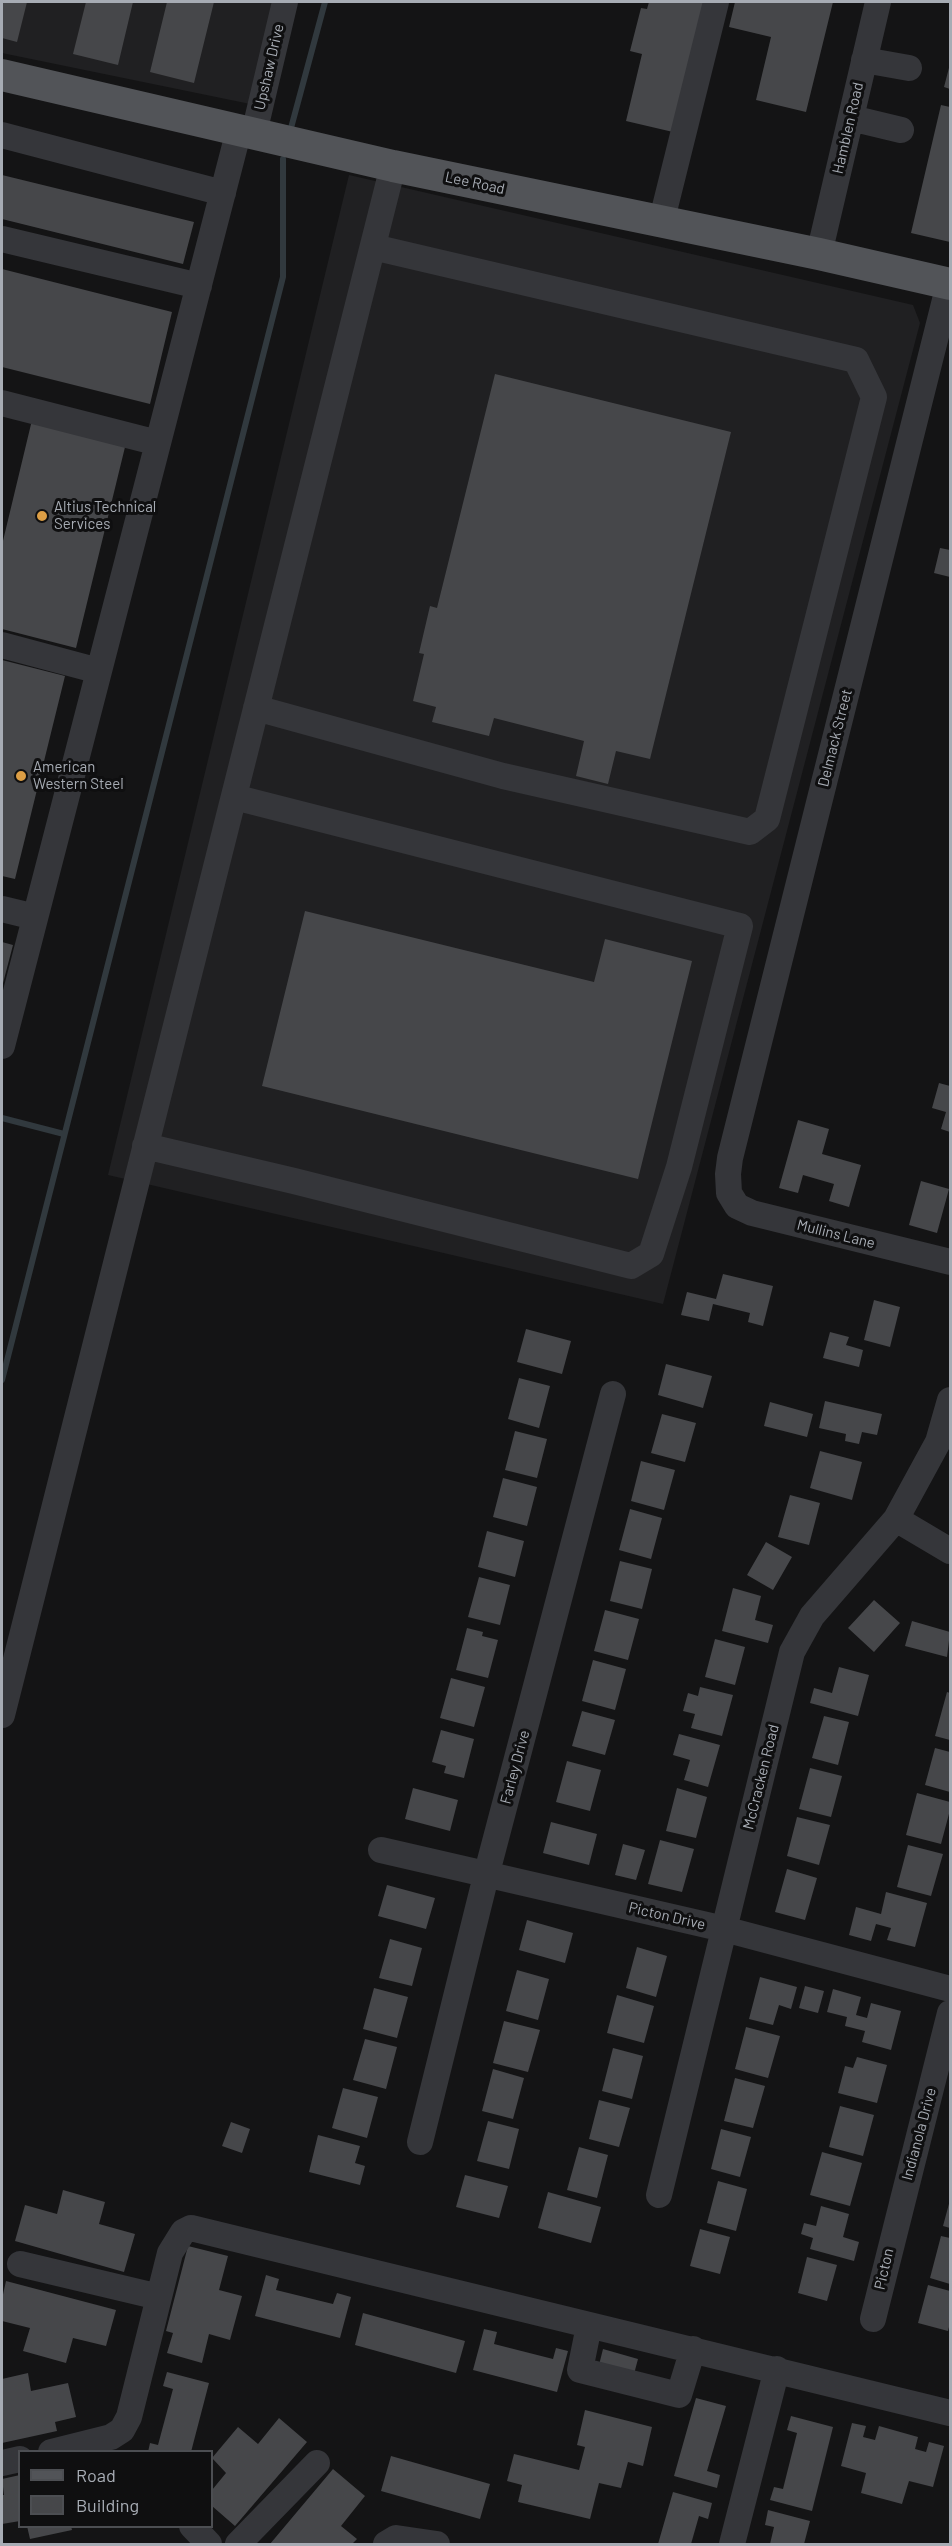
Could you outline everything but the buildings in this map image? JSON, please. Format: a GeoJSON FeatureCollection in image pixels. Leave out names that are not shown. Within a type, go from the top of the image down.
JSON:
{"type":"FeatureCollection","features":[{"type":"Feature","properties":{"kind":"main road","name":"Lee Road"},"geometry":{"type":"LineString","coordinates":[[2,75],[393,166],[819,254],[950,284]]}},
{"type":"Feature","properties":{"kind":"street","name":"Upshaw Drive"},"geometry":{"type":"LineString","coordinates":[[2,1046],[223,193],[247,131],[285,2]]}},
{"type":"Feature","properties":{"kind":"street"},"geometry":{"type":"LineString","coordinates":[[661,223],[716,2]]}},
{"type":"Feature","properties":{"kind":"street","name":"Hamblen Road"},"geometry":{"type":"LineString","coordinates":[[819,254],[878,2]]}},
{"type":"Feature","properties":{"kind":"street"},"geometry":{"type":"LineString","coordinates":[[864,60],[909,68]]}},
{"type":"Feature","properties":{"kind":"street"},"geometry":{"type":"LineString","coordinates":[[851,118],[901,130]]}},
{"type":"Feature","properties":{"kind":"street"},"geometry":{"type":"LineString","coordinates":[[2,135],[223,193]]}},
{"type":"Feature","properties":{"kind":"street"},"geometry":{"type":"LineString","coordinates":[[2,1715],[393,166]]}},
{"type":"Feature","properties":{"kind":"street"},"geometry":{"type":"LineString","coordinates":[[2,239],[199,286]]}},
{"type":"Feature","properties":{"kind":"street"},"geometry":{"type":"LineString","coordinates":[[256,708],[503,776],[750,832],[767,819],[872,409],[874,398],[856,360],[373,248]]}},
{"type":"Feature","properties":{"kind":"street","name":"Delmack Street"},"geometry":{"type":"LineString","coordinates":[[729,1193],[730,1158],[950,284]]}},
{"type":"Feature","properties":{"kind":"street"},"geometry":{"type":"LineString","coordinates":[[3,409],[158,443]]}},
{"type":"Feature","properties":{"kind":"street"},"geometry":{"type":"LineString","coordinates":[[2,645],[99,671]]}},
{"type":"Feature","properties":{"kind":"street"},"geometry":{"type":"LineString","coordinates":[[145,1146],[631,1266],[651,1254],[679,1167],[740,926],[234,797]]}},
{"type":"Feature","properties":{"kind":"street"},"geometry":{"type":"LineString","coordinates":[[2,909],[35,917]]}},
{"type":"Feature","properties":{"kind":"street","name":"Mullins Lane"},"geometry":{"type":"LineString","coordinates":[[729,1193],[737,1206],[752,1213],[951,1262]]}},
{"type":"Feature","properties":{"kind":"street","name":"Farley Drive"},"geometry":{"type":"LineString","coordinates":[[420,2142],[486,1876],[613,1394]]}},
{"type":"Feature","properties":{"kind":"street","name":"McCracken Road"},"geometry":{"type":"LineString","coordinates":[[659,2195],[792,1652],[812,1616],[896,1519],[938,1442],[951,1400]]}},
{"type":"Feature","properties":{"kind":"street"},"geometry":{"type":"LineString","coordinates":[[896,1519],[951,1551]]}},
{"type":"Feature","properties":{"kind":"street","name":"Picton Drive"},"geometry":{"type":"LineString","coordinates":[[381,1850],[724,1929],[951,1989]]}},
{"type":"Feature","properties":{"kind":"street","name":"Indianola Drive"},"geometry":{"type":"LineString","coordinates":[[896,2220],[951,2013]]}},
{"type":"Feature","properties":{"kind":"street","name":"Picton"},"geometry":{"type":"LineString","coordinates":[[873,2319],[896,2220]]}},
{"type":"Feature","properties":{"kind":"street"},"geometry":{"type":"LineString","coordinates":[[60,2450],[115,2444],[129,2416],[170,2253],[183,2232],[192,2228],[951,2413]]}},
{"type":"Feature","properties":{"kind":"street"},"geometry":{"type":"LineString","coordinates":[[20,2264],[159,2297]]}},
{"type":"Feature","properties":{"kind":"street"},"geometry":{"type":"LineString","coordinates":[[589,2326],[580,2370],[679,2395],[693,2349]]}},
{"type":"Feature","properties":{"kind":"street"},"geometry":{"type":"LineString","coordinates":[[732,2544],[777,2369]]}},
{"type":"Feature","properties":{"kind":"street"},"geometry":{"type":"LineString","coordinates":[[2,2463],[18,2459]]}},
{"type":"Feature","properties":{"kind":"street"},"geometry":{"type":"LineString","coordinates":[[238,2544],[317,2463]]}},
{"type":"Feature","properties":{"kind":"street"},"geometry":{"type":"LineString","coordinates":[[194,2528],[210,2544]]}},
{"type":"Feature","properties":{"kind":"street"},"geometry":{"type":"LineString","coordinates":[[386,2544],[396,2538],[437,2544]]}},
{"type":"Feature","properties":{"kind":"shaded area"},"geometry":{"type":"Polygon","coordinates":[[[2,2],[285,2],[260,106],[2,53],[2,2]]]}},
{"type":"Feature","properties":{"kind":"shaded area"},"geometry":{"type":"Polygon","coordinates":[[[349,175],[913,305],[920,323],[663,1304],[108,1175],[349,175]]]}},
{"type":"Feature","properties":{"kind":"waterway"},"geometry":{"type":"LineString","coordinates":[[291,128],[325,2]]}},
{"type":"Feature","properties":{"kind":"waterway"},"geometry":{"type":"LineString","coordinates":[[2,1380],[283,277],[283,159]]}},
{"type":"Feature","properties":{"kind":"waterway"},"geometry":{"type":"LineString","coordinates":[[2,1118],[64,1134]]}},
{"type":"Feature","properties":{"kind":"place","name":"Altius Technical Services"},"geometry":{"type":"Point","coordinates":[42,516]}},
{"type":"Feature","properties":{"kind":"place","name":"American Western Steel"},"geometry":{"type":"Point","coordinates":[21,776]}}]}
